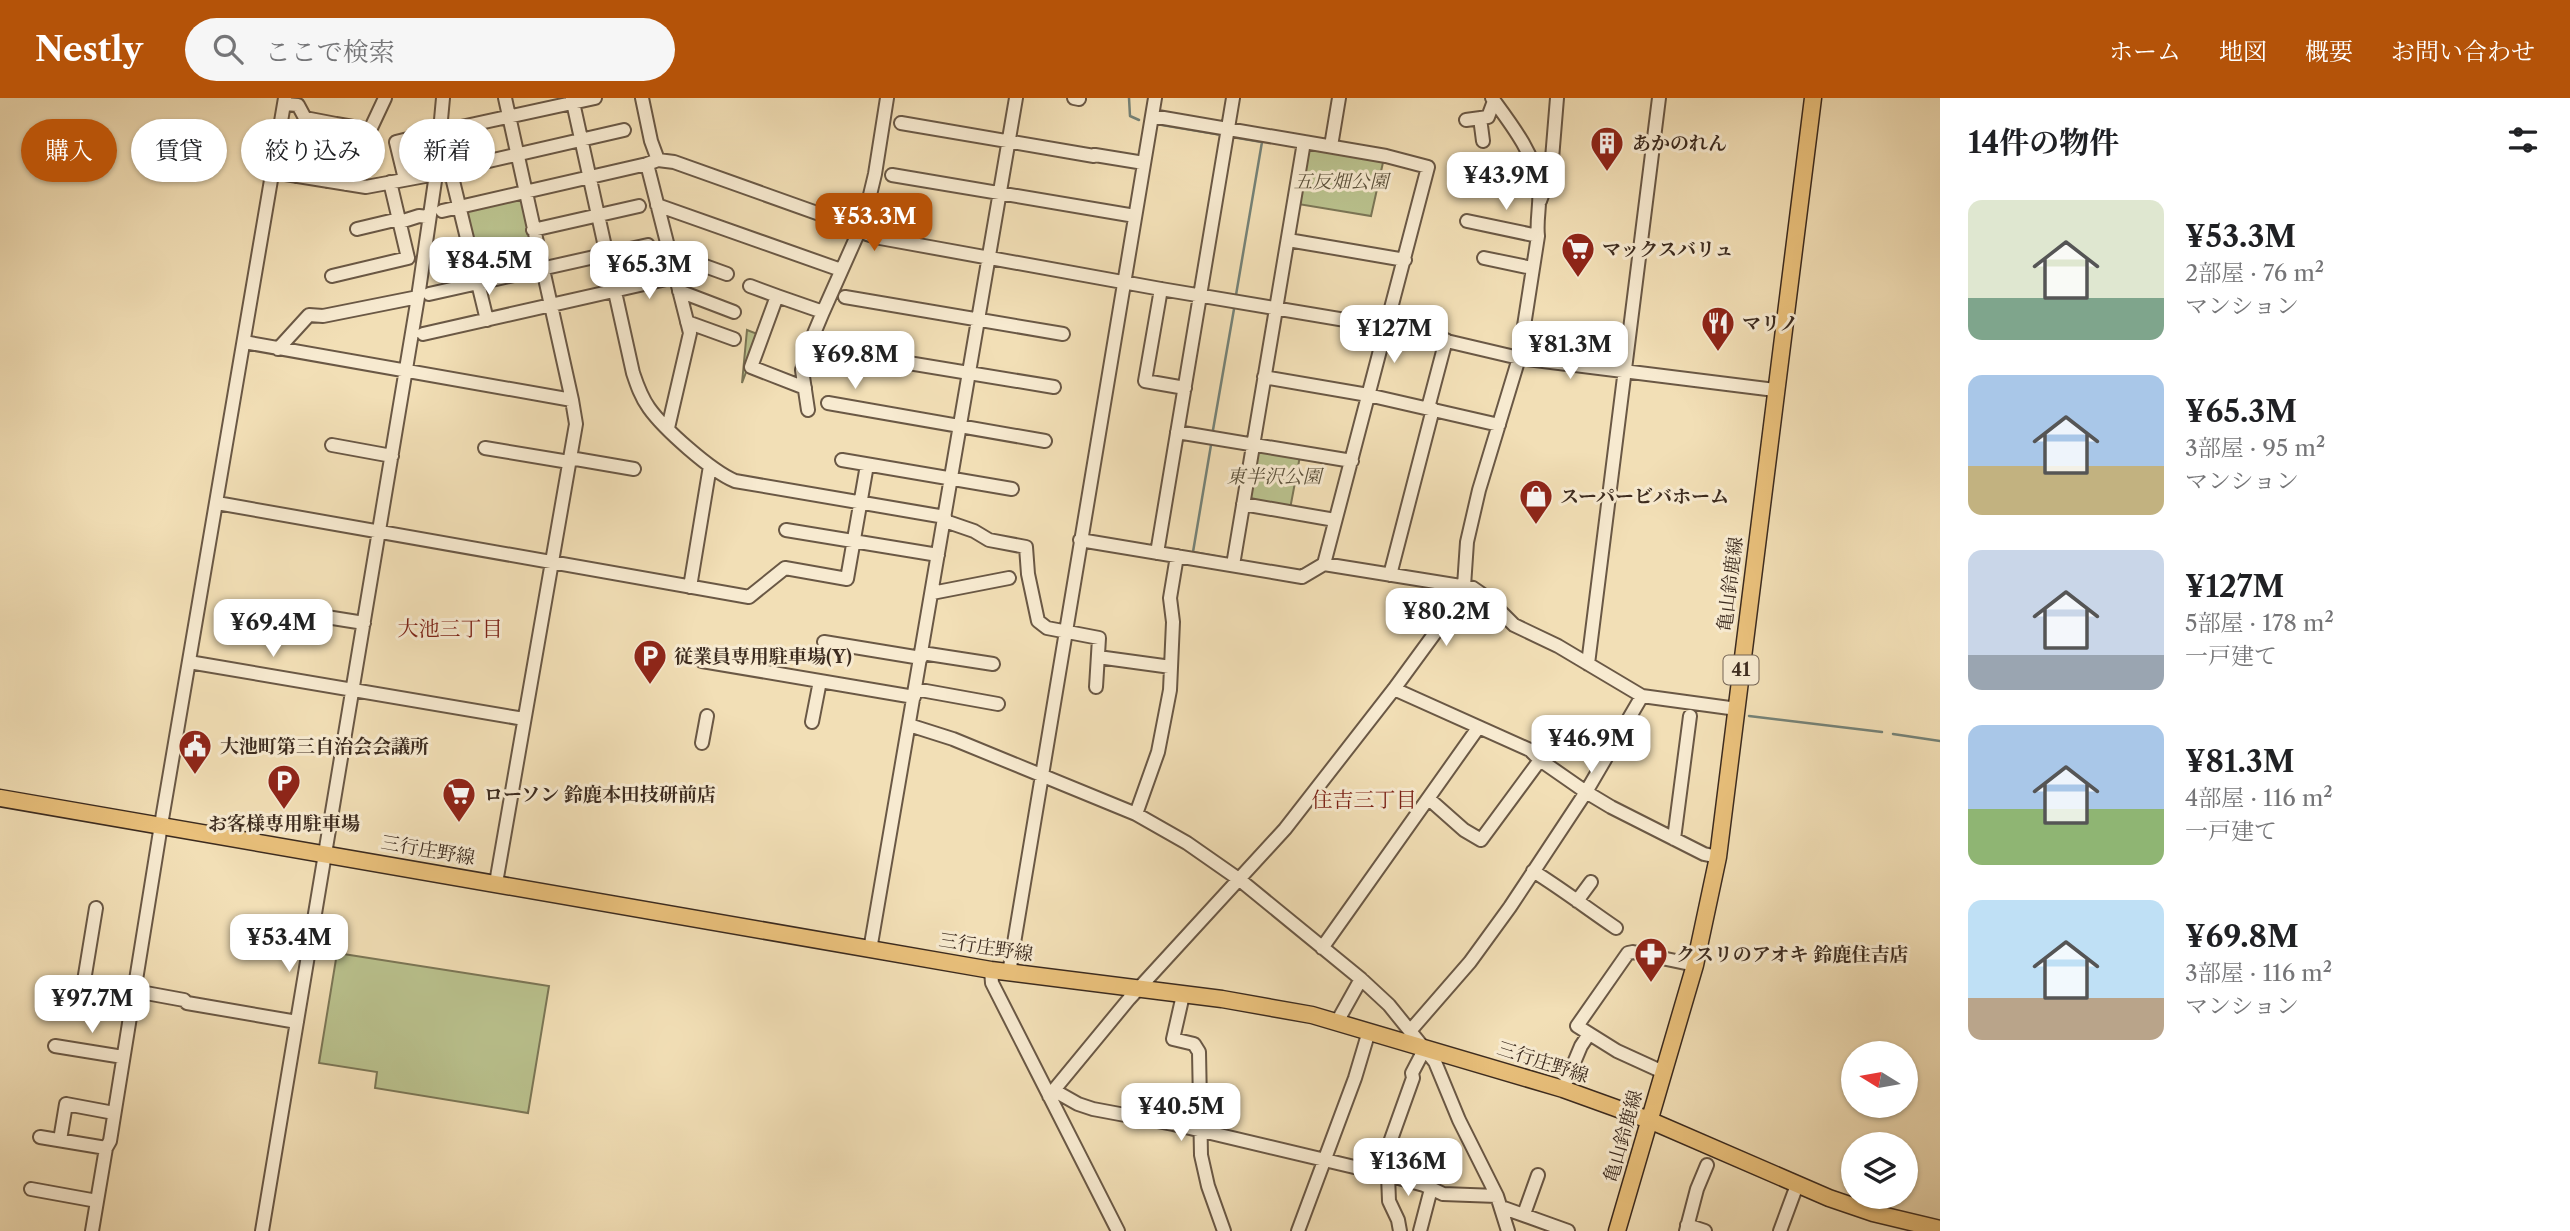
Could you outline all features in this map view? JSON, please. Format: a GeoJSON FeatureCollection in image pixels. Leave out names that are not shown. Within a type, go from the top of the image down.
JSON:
{"type":"FeatureCollection","features":[{"type":"Feature","properties":{"kind":"main road","name":"亀山鈴鹿線"},"geometry":{"type":"LineString","coordinates":[[1617,1231],[1695,965],[1718,857],[1813,98]]}},
{"type":"Feature","properties":{"kind":"main road","name":"三行庄野線"},"geometry":{"type":"LineString","coordinates":[[0,798],[1009,973],[1270,1006],[1369,1031],[1563,1089],[1649,1120],[1797,1185],[1873,1213],[1940,1229]]}},
{"type":"Feature","properties":{"kind":"street"},"geometry":{"type":"LineString","coordinates":[[375,119],[385,98]]}},
{"type":"Feature","properties":{"kind":"street"},"geometry":{"type":"LineString","coordinates":[[443,98],[445,119]]}},
{"type":"Feature","properties":{"kind":"street"},"geometry":{"type":"LineString","coordinates":[[496,883],[576,424],[505,98]]}},
{"type":"Feature","properties":{"kind":"street"},"geometry":{"type":"LineString","coordinates":[[495,120],[573,100],[595,98]]}},
{"type":"Feature","properties":{"kind":"street"},"geometry":{"type":"LineString","coordinates":[[642,98],[657,205],[690,333],[668,428]]}},
{"type":"Feature","properties":{"kind":"street"},"geometry":{"type":"LineString","coordinates":[[807,410],[802,370],[823,312],[864,220],[875,174],[887,98]]}},
{"type":"Feature","properties":{"kind":"street"},"geometry":{"type":"LineString","coordinates":[[870,950],[1016,98]]}},
{"type":"Feature","properties":{"kind":"street"},"geometry":{"type":"LineString","coordinates":[[1009,973],[1155,98]]}},
{"type":"Feature","properties":{"kind":"street"},"geometry":{"type":"LineString","coordinates":[[1157,553],[1233,98]]}},
{"type":"Feature","properties":{"kind":"street"},"geometry":{"type":"LineString","coordinates":[[1331,146],[1339,98]]}},
{"type":"Feature","properties":{"kind":"street"},"geometry":{"type":"LineString","coordinates":[[1052,1093],[1139,990],[1285,829],[1442,626],[1464,586],[1467,542],[1479,490],[1519,358],[1538,236],[1536,224],[1540,201],[1551,171],[1557,98]]}},
{"type":"Feature","properties":{"kind":"street"},"geometry":{"type":"LineString","coordinates":[[1588,664],[1659,98]]}},
{"type":"Feature","properties":{"kind":"street"},"geometry":{"type":"LineString","coordinates":[[573,100],[638,389],[649,408],[710,466],[735,481],[945,519],[989,540],[1026,547],[1028,574],[1038,621],[1047,628],[1099,638],[1096,687]]}},
{"type":"Feature","properties":{"kind":"street"},"geometry":{"type":"LineString","coordinates":[[1493,100],[1527,151],[1538,183],[1540,201]]}},
{"type":"Feature","properties":{"kind":"street"},"geometry":{"type":"LineString","coordinates":[[1466,120],[1488,117],[1493,100]]}},
{"type":"Feature","properties":{"kind":"street"},"geometry":{"type":"LineString","coordinates":[[282,119],[285,101],[298,105],[305,118],[310,119]]}},
{"type":"Feature","properties":{"kind":"street"},"geometry":{"type":"LineString","coordinates":[[1152,116],[1389,156],[1428,167],[1324,564]]}},
{"type":"Feature","properties":{"kind":"street"},"geometry":{"type":"LineString","coordinates":[[1480,118],[1483,141]]}},
{"type":"Feature","properties":{"kind":"street"},"geometry":{"type":"LineString","coordinates":[[901,123],[1144,163]]}},
{"type":"Feature","properties":{"kind":"street"},"geometry":{"type":"LineString","coordinates":[[495,159],[624,130]]}},
{"type":"Feature","properties":{"kind":"street"},"geometry":{"type":"LineString","coordinates":[[1233,565],[1304,142]]}},
{"type":"Feature","properties":{"kind":"street"},"geometry":{"type":"LineString","coordinates":[[442,211],[652,162],[674,162],[859,228],[880,238],[1387,327],[1519,358],[1775,390]]}},
{"type":"Feature","properties":{"kind":"street"},"geometry":{"type":"LineString","coordinates":[[892,175],[1135,216]]}},
{"type":"Feature","properties":{"kind":"street"},"geometry":{"type":"LineString","coordinates":[[333,182],[366,187],[399,180]]}},
{"type":"Feature","properties":{"kind":"street"},"geometry":{"type":"LineString","coordinates":[[92,1231],[106,1148],[110,1141],[161,825],[271,182]]}},
{"type":"Feature","properties":{"kind":"street"},"geometry":{"type":"LineString","coordinates":[[332,276],[408,258],[390,182]]}},
{"type":"Feature","properties":{"kind":"street"},"geometry":{"type":"LineString","coordinates":[[262,1231],[406,372],[424,296],[429,217],[439,182]]}},
{"type":"Feature","properties":{"kind":"street"},"geometry":{"type":"LineString","coordinates":[[453,182],[487,320]]}},
{"type":"Feature","properties":{"kind":"street"},"geometry":{"type":"LineString","coordinates":[[657,205],[841,270]]}},
{"type":"Feature","properties":{"kind":"street"},"geometry":{"type":"LineString","coordinates":[[533,230],[639,206]]}},
{"type":"Feature","properties":{"kind":"street"},"geometry":{"type":"LineString","coordinates":[[358,229],[419,216],[429,217]]}},
{"type":"Feature","properties":{"kind":"street"},"geometry":{"type":"LineString","coordinates":[[1467,221],[1538,236]]}},
{"type":"Feature","properties":{"kind":"street"},"geometry":{"type":"LineString","coordinates":[[1288,240],[1405,260]]}},
{"type":"Feature","properties":{"kind":"street"},"geometry":{"type":"LineString","coordinates":[[435,252],[469,244]]}},
{"type":"Feature","properties":{"kind":"street"},"geometry":{"type":"LineString","coordinates":[[278,349],[309,315],[323,317],[648,245]]}},
{"type":"Feature","properties":{"kind":"street"},"geometry":{"type":"LineString","coordinates":[[669,253],[727,274]]}},
{"type":"Feature","properties":{"kind":"street"},"geometry":{"type":"LineString","coordinates":[[1483,258],[1532,268]]}},
{"type":"Feature","properties":{"kind":"street"},"geometry":{"type":"LineString","coordinates":[[423,334],[675,277]]}},
{"type":"Feature","properties":{"kind":"street"},"geometry":{"type":"LineString","coordinates":[[750,286],[823,312]]}},
{"type":"Feature","properties":{"kind":"street"},"geometry":{"type":"LineString","coordinates":[[1161,289],[1145,381],[1185,388]]}},
{"type":"Feature","properties":{"kind":"street"},"geometry":{"type":"LineString","coordinates":[[679,291],[734,312]]}},
{"type":"Feature","properties":{"kind":"street"},"geometry":{"type":"LineString","coordinates":[[777,296],[751,367],[804,388]]}},
{"type":"Feature","properties":{"kind":"street"},"geometry":{"type":"LineString","coordinates":[[845,297],[1063,334]]}},
{"type":"Feature","properties":{"kind":"street"},"geometry":{"type":"LineString","coordinates":[[687,322],[734,339]]}},
{"type":"Feature","properties":{"kind":"street"},"geometry":{"type":"LineString","coordinates":[[1390,575],[1446,340]]}},
{"type":"Feature","properties":{"kind":"street"},"geometry":{"type":"LineString","coordinates":[[244,342],[572,400]]}},
{"type":"Feature","properties":{"kind":"street"},"geometry":{"type":"LineString","coordinates":[[836,351],[1054,387]]}},
{"type":"Feature","properties":{"kind":"street"},"geometry":{"type":"LineString","coordinates":[[1264,377],[1368,395],[1499,425]]}},
{"type":"Feature","properties":{"kind":"street"},"geometry":{"type":"LineString","coordinates":[[828,403],[1045,441]]}},
{"type":"Feature","properties":{"kind":"street"},"geometry":{"type":"LineString","coordinates":[[1177,432],[1352,461]]}},
{"type":"Feature","properties":{"kind":"street"},"geometry":{"type":"LineString","coordinates":[[332,445],[393,456]]}},
{"type":"Feature","properties":{"kind":"street"},"geometry":{"type":"LineString","coordinates":[[485,447],[634,469]]}},
{"type":"Feature","properties":{"kind":"street"},"geometry":{"type":"LineString","coordinates":[[842,460],[1012,489]]}},
{"type":"Feature","properties":{"kind":"street"},"geometry":{"type":"LineString","coordinates":[[217,503],[749,597],[785,568],[847,579],[867,465]]}},
{"type":"Feature","properties":{"kind":"street"},"geometry":{"type":"LineString","coordinates":[[691,587],[710,466]]}},
{"type":"Feature","properties":{"kind":"street"},"geometry":{"type":"LineString","coordinates":[[1242,504],[1335,520]]}},
{"type":"Feature","properties":{"kind":"street"},"geometry":{"type":"LineString","coordinates":[[786,530],[938,555]]}},
{"type":"Feature","properties":{"kind":"street"},"geometry":{"type":"LineString","coordinates":[[1080,540],[1302,577],[1324,564],[1473,588],[1514,625],[1642,696],[1737,709]]}},
{"type":"Feature","properties":{"kind":"street"},"geometry":{"type":"LineString","coordinates":[[1136,814],[1158,752],[1170,690],[1174,622],[1170,598],[1177,556]]}},
{"type":"Feature","properties":{"kind":"street"},"geometry":{"type":"LineString","coordinates":[[932,593],[1009,578]]}},
{"type":"Feature","properties":{"kind":"street"},"geometry":{"type":"LineString","coordinates":[[295,612],[364,623]]}},
{"type":"Feature","properties":{"kind":"street"},"geometry":{"type":"LineString","coordinates":[[824,642],[993,664]]}},
{"type":"Feature","properties":{"kind":"street"},"geometry":{"type":"LineString","coordinates":[[1098,657],[1171,667]]}},
{"type":"Feature","properties":{"kind":"street"},"geometry":{"type":"LineString","coordinates":[[702,661],[820,681],[998,704]]}},
{"type":"Feature","properties":{"kind":"street"},"geometry":{"type":"LineString","coordinates":[[189,662],[524,719]]}},
{"type":"Feature","properties":{"kind":"street"},"geometry":{"type":"LineString","coordinates":[[813,722],[820,681]]}},
{"type":"Feature","properties":{"kind":"street"},"geometry":{"type":"LineString","coordinates":[[1394,689],[1530,750],[1586,792],[1704,855],[1718,857]]}},
{"type":"Feature","properties":{"kind":"street"},"geometry":{"type":"LineString","coordinates":[[1410,1031],[1470,962],[1586,792],[1642,696]]}},
{"type":"Feature","properties":{"kind":"street"},"geometry":{"type":"LineString","coordinates":[[702,743],[707,716]]}},
{"type":"Feature","properties":{"kind":"street"},"geometry":{"type":"LineString","coordinates":[[1674,839],[1690,716]]}},
{"type":"Feature","properties":{"kind":"street"},"geometry":{"type":"LineString","coordinates":[[909,725],[953,739],[1136,814],[1240,880],[1361,979],[1389,1005],[1436,1062],[1499,1201],[1508,1231]]}},
{"type":"Feature","properties":{"kind":"street"},"geometry":{"type":"LineString","coordinates":[[1322,947],[1478,728]]}},
{"type":"Feature","properties":{"kind":"street"},"geometry":{"type":"LineString","coordinates":[[1429,799],[1464,830],[1481,840],[1540,760]]}},
{"type":"Feature","properties":{"kind":"street"},"geometry":{"type":"LineString","coordinates":[[1533,871],[1565,890],[1616,928]]}},
{"type":"Feature","properties":{"kind":"street"},"geometry":{"type":"LineString","coordinates":[[1577,901],[1591,882]]}},
{"type":"Feature","properties":{"kind":"street"},"geometry":{"type":"LineString","coordinates":[[83,987],[96,908]]}},
{"type":"Feature","properties":{"kind":"street"},"geometry":{"type":"LineString","coordinates":[[1664,1072],[1617,1051],[1577,1026],[1628,953],[1695,965]]}},
{"type":"Feature","properties":{"kind":"street"},"geometry":{"type":"LineString","coordinates":[[991,970],[992,984],[1052,1093],[1118,1231]]}},
{"type":"Feature","properties":{"kind":"street"},"geometry":{"type":"LineString","coordinates":[[1337,1022],[1361,979]]}},
{"type":"Feature","properties":{"kind":"street"},"geometry":{"type":"LineString","coordinates":[[65,984],[184,1000],[187,1003],[298,1022]]}},
{"type":"Feature","properties":{"kind":"street"},"geometry":{"type":"LineString","coordinates":[[1183,995],[1173,1039],[1194,1044],[1199,1052],[1204,1170],[1224,1231]]}},
{"type":"Feature","properties":{"kind":"street"},"geometry":{"type":"LineString","coordinates":[[1298,1231],[1369,1031]]}},
{"type":"Feature","properties":{"kind":"street"},"geometry":{"type":"LineString","coordinates":[[1563,1089],[1581,1046],[1589,1034]]}},
{"type":"Feature","properties":{"kind":"street"},"geometry":{"type":"LineString","coordinates":[[55,1046],[123,1057]]}},
{"type":"Feature","properties":{"kind":"street"},"geometry":{"type":"LineString","coordinates":[[1399,1231],[1384,1174],[1413,1078],[1412,1073],[1422,1048]]}},
{"type":"Feature","properties":{"kind":"street"},"geometry":{"type":"LineString","coordinates":[[1052,1093],[1093,1109],[1384,1174],[1443,1194],[1499,1201],[1568,1231]]}},
{"type":"Feature","properties":{"kind":"street"},"geometry":{"type":"LineString","coordinates":[[60,1140],[66,1104],[114,1113]]}},
{"type":"Feature","properties":{"kind":"street"},"geometry":{"type":"LineString","coordinates":[[40,1137],[106,1148]]}},
{"type":"Feature","properties":{"kind":"street"},"geometry":{"type":"LineString","coordinates":[[1705,1231],[1686,1228],[1707,1165]]}},
{"type":"Feature","properties":{"kind":"street"},"geometry":{"type":"LineString","coordinates":[[1524,1214],[1538,1175]]}},
{"type":"Feature","properties":{"kind":"street"},"geometry":{"type":"LineString","coordinates":[[1780,1231],[1797,1185]]}},
{"type":"Feature","properties":{"kind":"street"},"geometry":{"type":"LineString","coordinates":[[31,1189],[97,1201]]}},
{"type":"Feature","properties":{"kind":"street"},"geometry":{"type":"LineString","coordinates":[[1420,1231],[1431,1189]]}},
{"type":"Feature","properties":{"kind":"green space","name":"五反畑公園"},"geometry":{"type":"Polygon","coordinates":[[[1308,148],[1384,158],[1371,216],[1298,204],[1308,148]]]}},
{"type":"Feature","properties":{"kind":"green space"},"geometry":{"type":"Polygon","coordinates":[[[522,195],[537,263],[534,266],[480,278],[466,207],[522,195]]]}},
{"type":"Feature","properties":{"kind":"green space"},"geometry":{"type":"Polygon","coordinates":[[[747,330],[760,335],[742,383],[747,330]]]}},
{"type":"Feature","properties":{"kind":"green space","name":"東半沢公園"},"geometry":{"type":"Polygon","coordinates":[[[1261,449],[1300,456],[1290,509],[1250,502],[1257,452],[1261,449]]]}},
{"type":"Feature","properties":{"kind":"green space"},"geometry":{"type":"Polygon","coordinates":[[[337,953],[549,986],[528,1113],[375,1088],[377,1072],[319,1063],[337,953]]]}},
{"type":"Feature","properties":{"kind":"waterway"},"geometry":{"type":"LineString","coordinates":[[1129,98],[1130,116],[1139,120]]}},
{"type":"Feature","properties":{"kind":"waterway"},"geometry":{"type":"LineString","coordinates":[[1162,125],[1222,135]]}},
{"type":"Feature","properties":{"kind":"waterway"},"geometry":{"type":"LineString","coordinates":[[1232,137],[1262,142],[1236,295]]}},
{"type":"Feature","properties":{"kind":"waterway"},"geometry":{"type":"LineString","coordinates":[[1213,430],[1234,309]]}},
{"type":"Feature","properties":{"kind":"waterway"},"geometry":{"type":"LineString","coordinates":[[1211,445],[1193,552],[1225,558]]}},
{"type":"Feature","properties":{"kind":"waterway"},"geometry":{"type":"LineString","coordinates":[[1749,716],[1882,732]]}},
{"type":"Feature","properties":{"kind":"waterway"},"geometry":{"type":"LineString","coordinates":[[1893,734],[1940,741]]}},
{"type":"Feature","properties":{"kind":"place","name":"あかのれん"},"geometry":{"type":"Point","coordinates":[1607,173]}},
{"type":"Feature","properties":{"kind":"place","name":"マックスバリュ"},"geometry":{"type":"Point","coordinates":[1578,279]}},
{"type":"Feature","properties":{"kind":"place","name":"マリノ"},"geometry":{"type":"Point","coordinates":[1718,353]}},
{"type":"Feature","properties":{"kind":"place","name":"スーパービバホーム"},"geometry":{"type":"Point","coordinates":[1536,526]}},
{"type":"Feature","properties":{"kind":"place","name":"従業員専用駐車場(Y)"},"geometry":{"type":"Point","coordinates":[650,686]}},
{"type":"Feature","properties":{"kind":"place","name":"大池町第三自治会会議所"},"geometry":{"type":"Point","coordinates":[195,776]}},
{"type":"Feature","properties":{"kind":"place","name":"お客様専用駐車場"},"geometry":{"type":"Point","coordinates":[284,811]}},
{"type":"Feature","properties":{"kind":"place","name":"ローソン 鈴鹿本田技研前店"},"geometry":{"type":"Point","coordinates":[459,824]}},
{"type":"Feature","properties":{"kind":"place","name":"クスリのアオキ 鈴鹿住吉店"},"geometry":{"type":"Point","coordinates":[1651,984]}},
{"type":"Feature","properties":{"kind":"district","name":"大池三丁目"},"geometry":{"type":"Point","coordinates":[450,628]}},
{"type":"Feature","properties":{"kind":"district","name":"住吉三丁目"},"geometry":{"type":"Point","coordinates":[1364,799]}}]}
